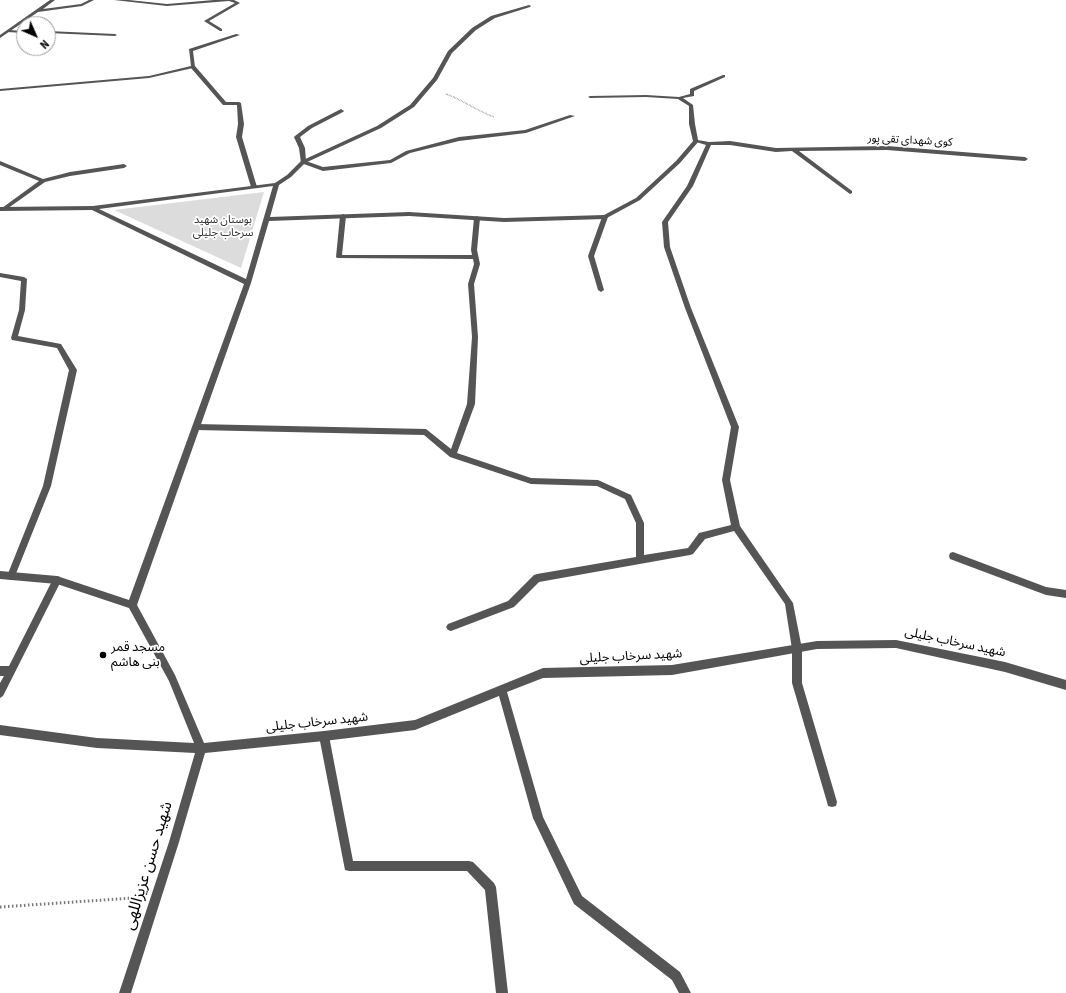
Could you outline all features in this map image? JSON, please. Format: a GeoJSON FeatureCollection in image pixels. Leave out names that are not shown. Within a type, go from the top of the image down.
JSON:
{"type":"FeatureCollection","features":[{"type":"Feature","properties":{"kind":"street"},"geometry":{"type":"LineString","coordinates":[[0,37],[53,0]]}},
{"type":"Feature","properties":{"kind":"street"},"geometry":{"type":"LineString","coordinates":[[36,12],[82,5],[92,0]]}},
{"type":"Feature","properties":{"kind":"street"},"geometry":{"type":"LineString","coordinates":[[116,0],[167,5],[230,0],[238,3],[206,21],[220,30]]}},
{"type":"Feature","properties":{"kind":"street"},"geometry":{"type":"LineString","coordinates":[[2,209],[93,208],[276,184],[288,176],[303,162],[379,127],[412,106],[435,79],[450,52],[474,29],[493,17],[529,6]]}},
{"type":"Feature","properties":{"kind":"street"},"geometry":{"type":"LineString","coordinates":[[8,31],[16,32]]}},
{"type":"Feature","properties":{"kind":"street"},"geometry":{"type":"LineString","coordinates":[[56,32],[115,35]]}},
{"type":"Feature","properties":{"kind":"street"},"geometry":{"type":"LineString","coordinates":[[238,35],[190,50],[193,67],[225,104],[239,103],[241,124],[238,137],[254,187]]}},
{"type":"Feature","properties":{"kind":"street"},"geometry":{"type":"LineString","coordinates":[[0,90],[148,77],[193,67]]}},
{"type":"Feature","properties":{"kind":"street"},"geometry":{"type":"LineString","coordinates":[[590,97],[646,96],[679,98],[692,95],[692,90],[723,76]]}},
{"type":"Feature","properties":{"kind":"street"},"geometry":{"type":"LineString","coordinates":[[267,219],[409,214],[504,220],[605,217],[638,199],[678,162],[696,141],[692,124],[691,105],[679,98]]}},
{"type":"Feature","properties":{"kind":"street"},"geometry":{"type":"LineString","coordinates":[[303,162],[302,148],[297,137],[310,127],[341,111]]}},
{"type":"Feature","properties":{"kind":"street"},"geometry":{"type":"LineString","coordinates":[[303,162],[323,169],[391,161],[408,152],[459,139],[526,131],[572,116]]}},
{"type":"Feature","properties":{"kind":"street","name":"کوی شهدای تقی پور"},"geometry":{"type":"LineString","coordinates":[[696,141],[709,144],[730,143],[776,150],[887,148],[1025,159]]}},
{"type":"Feature","properties":{"kind":"street"},"geometry":{"type":"LineString","coordinates":[[709,144],[690,186],[665,222],[667,247],[688,308],[735,427],[726,480],[736,527],[789,603],[797,649],[797,683],[832,802]]}},
{"type":"Feature","properties":{"kind":"street"},"geometry":{"type":"LineString","coordinates":[[794,150],[850,192]]}},
{"type":"Feature","properties":{"kind":"street"},"geometry":{"type":"LineString","coordinates":[[0,163],[43,181]]}},
{"type":"Feature","properties":{"kind":"street"},"geometry":{"type":"LineString","coordinates":[[2,209],[43,181],[70,174],[124,166]]}},
{"type":"Feature","properties":{"kind":"street"},"geometry":{"type":"LineString","coordinates":[[132,605],[248,283],[276,184]]}},
{"type":"Feature","properties":{"kind":"street"},"geometry":{"type":"LineString","coordinates":[[93,208],[248,283]]}},
{"type":"Feature","properties":{"kind":"street"},"geometry":{"type":"LineString","coordinates":[[343,216],[340,257],[476,257]]}},
{"type":"Feature","properties":{"kind":"street"},"geometry":{"type":"LineString","coordinates":[[601,290],[591,256],[605,217]]}},
{"type":"Feature","properties":{"kind":"street"},"geometry":{"type":"LineString","coordinates":[[453,455],[471,404],[475,337],[471,284],[477,264],[474,250],[477,218]]}},
{"type":"Feature","properties":{"kind":"street"},"geometry":{"type":"LineString","coordinates":[[0,276],[24,279],[22,310],[14,338],[59,346],[73,370],[47,486],[11,576]]}},
{"type":"Feature","properties":{"kind":"street"},"geometry":{"type":"LineString","coordinates":[[196,427],[426,432],[453,455],[531,481],[598,483],[628,497],[640,522],[640,560]]}},
{"type":"Feature","properties":{"kind":"street"},"geometry":{"type":"LineString","coordinates":[[451,627],[511,604],[537,578],[690,551],[702,536],[736,527]]}},
{"type":"Feature","properties":{"kind":"street"},"geometry":{"type":"LineString","coordinates":[[953,556],[1046,591],[1066,594]]}},
{"type":"Feature","properties":{"kind":"street"},"geometry":{"type":"LineString","coordinates":[[0,575],[57,580],[132,605],[172,678],[201,748]]}},
{"type":"Feature","properties":{"kind":"street"},"geometry":{"type":"LineString","coordinates":[[0,693],[57,580]]}},
{"type":"Feature","properties":{"kind":"street","name":"شهید سرخاب جلیلی"},"geometry":{"type":"LineString","coordinates":[[0,730],[97,743],[201,748],[324,736],[415,725],[543,673],[672,670],[817,645],[896,644],[1005,667],[1066,685]]}},
{"type":"Feature","properties":{"kind":"street"},"geometry":{"type":"LineString","coordinates":[[0,671],[11,671]]}},
{"type":"Feature","properties":{"kind":"street"},"geometry":{"type":"LineString","coordinates":[[502,690],[538,818],[578,900],[676,976],[685,993]]}},
{"type":"Feature","properties":{"kind":"street"},"geometry":{"type":"LineString","coordinates":[[324,736],[349,866],[469,866],[490,887],[502,993]]}},
{"type":"Feature","properties":{"kind":"street","name":"شهید حسن عزیزاللهی"},"geometry":{"type":"LineString","coordinates":[[125,993],[157,897],[201,748]]}},
{"type":"Feature","properties":{"kind":"path"},"geometry":{"type":"LineString","coordinates":[[427,88],[457,98],[477,111],[493,116],[510,133]]}},
{"type":"Feature","properties":{"kind":"path"},"geometry":{"type":"LineString","coordinates":[[0,907],[157,897]]}},
{"type":"Feature","properties":{"kind":"green space","name":"بوستان شهید سرخاب جلیلی"},"geometry":{"type":"Polygon","coordinates":[[[264,192],[241,268],[114,210],[264,192]]]}},
{"type":"Feature","properties":{"kind":"place","name":"مسجد قمر بنی هاشم"},"geometry":{"type":"Point","coordinates":[103,655]}}]}
